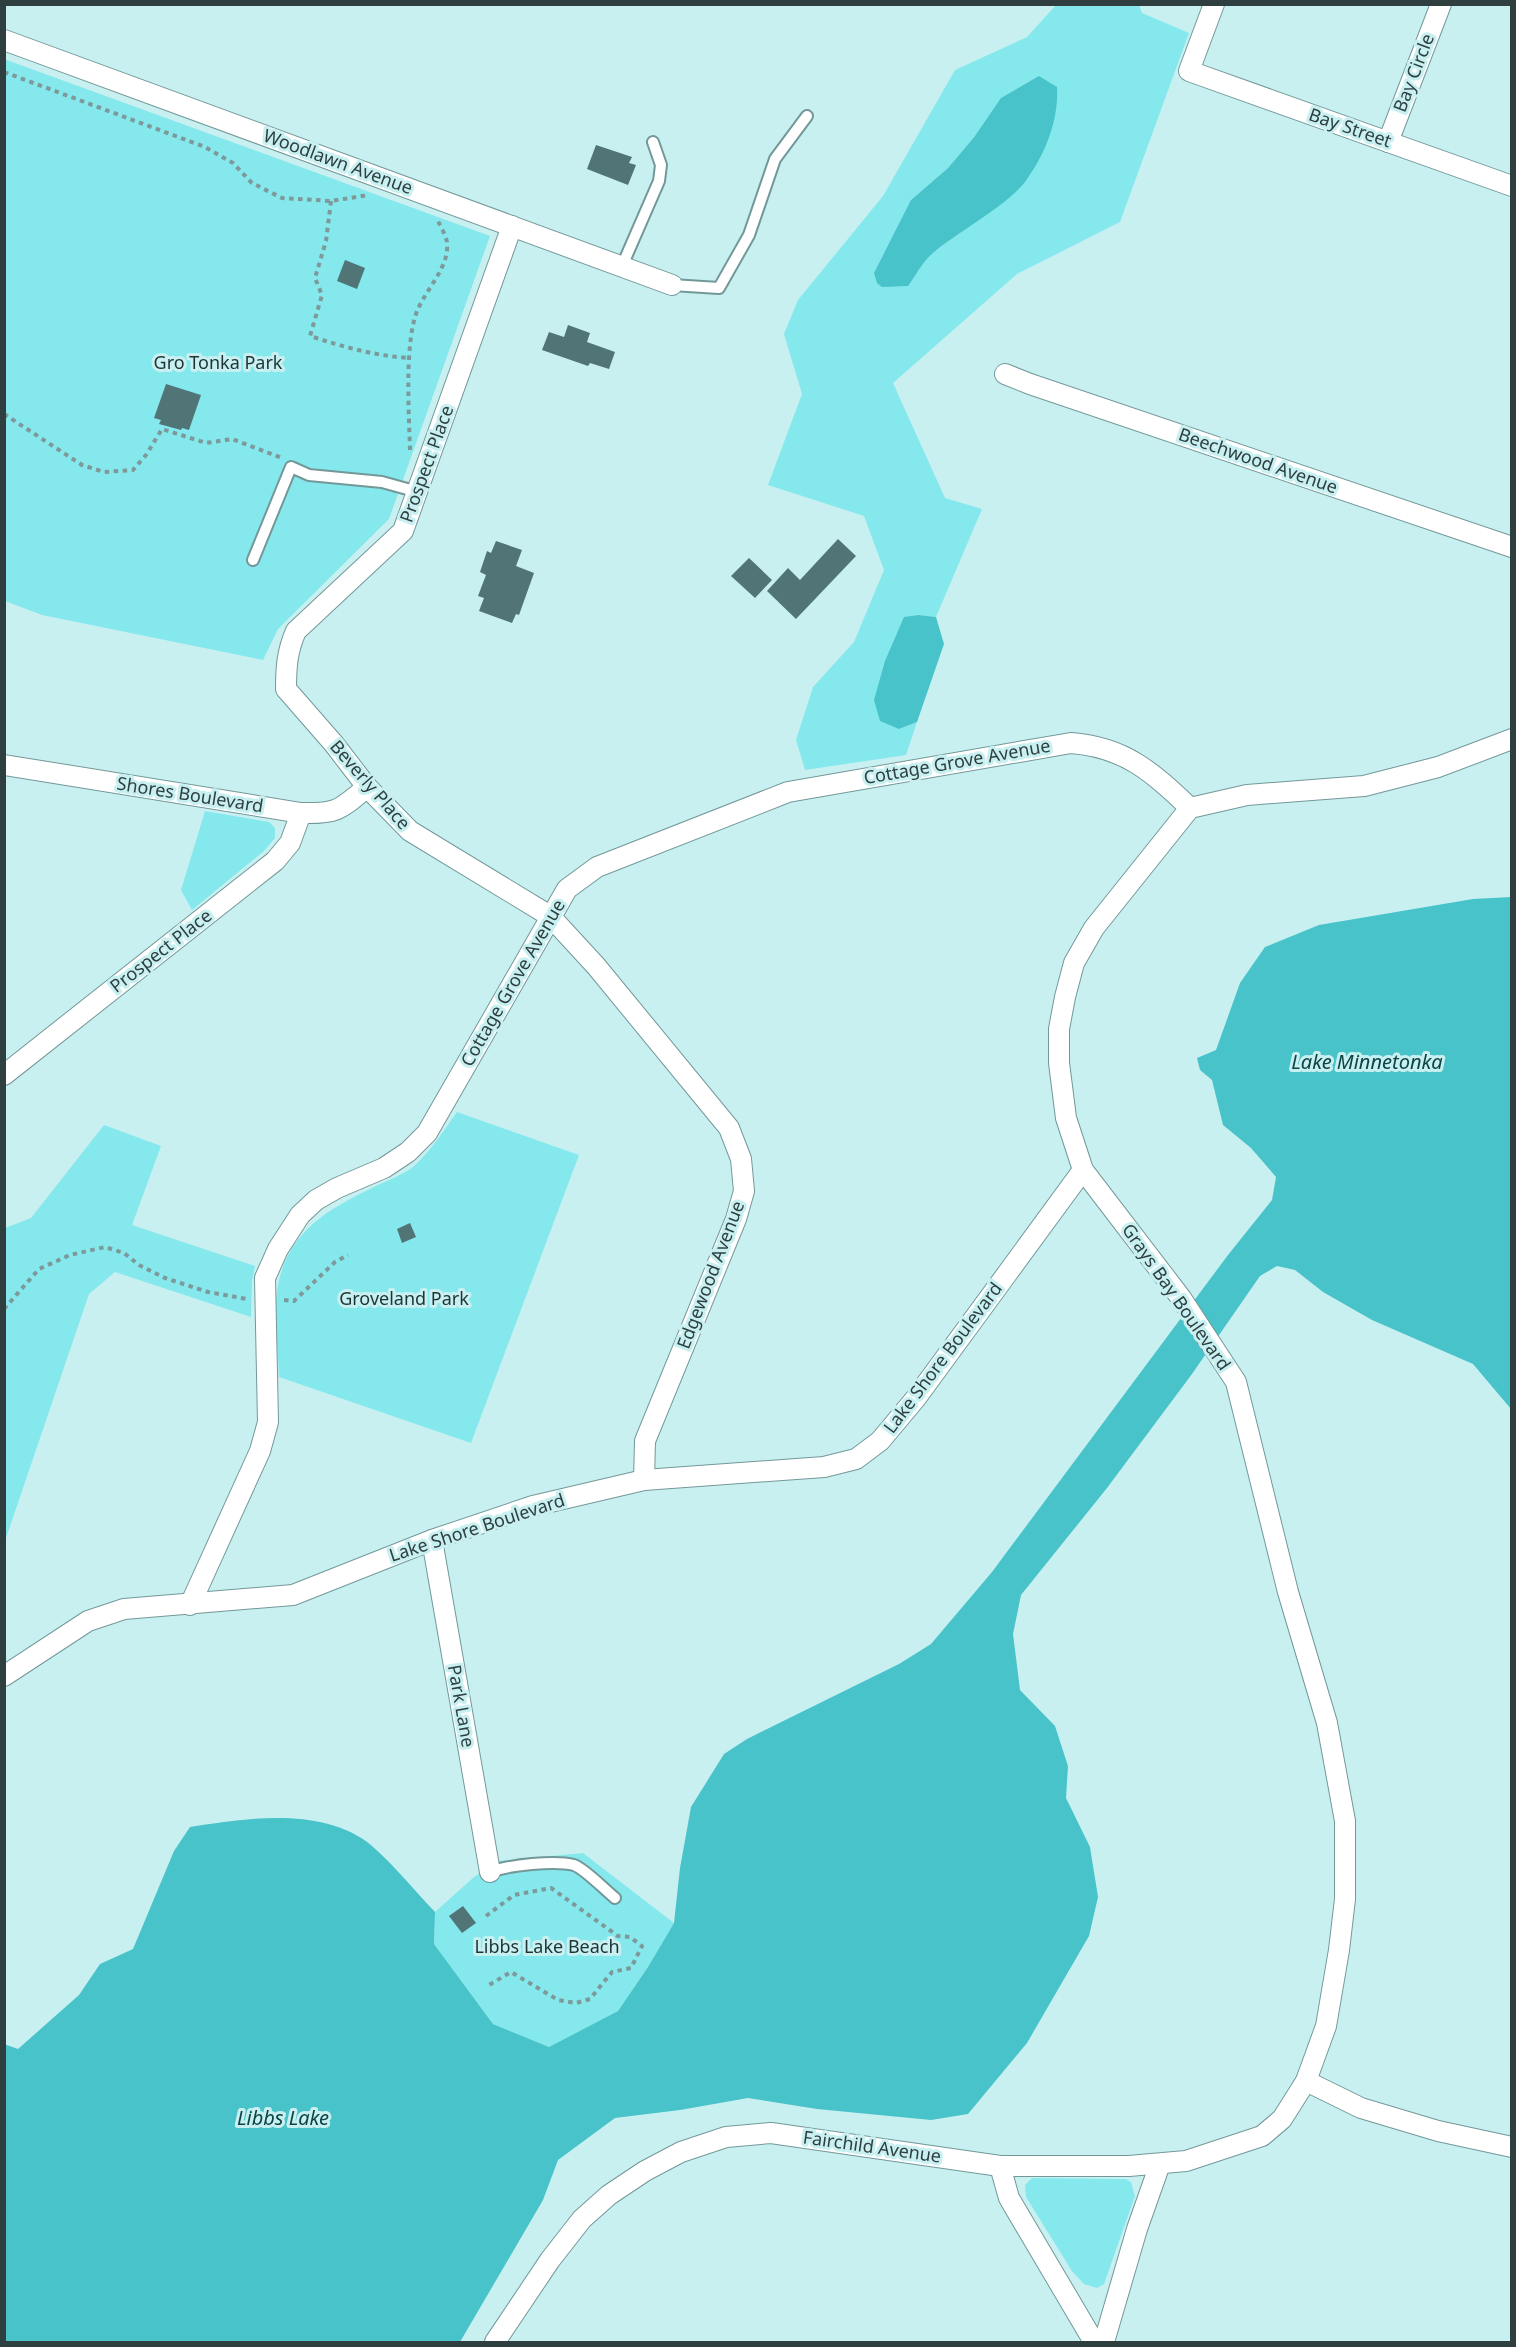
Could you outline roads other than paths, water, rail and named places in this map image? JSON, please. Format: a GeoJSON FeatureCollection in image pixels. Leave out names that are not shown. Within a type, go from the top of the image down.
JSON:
{"type":"FeatureCollection","features":[{"type":"Feature","properties":{"kind":"street","name":"Bay Street"},"geometry":{"type":"LineString","coordinates":[[1214,4],[1189,71],[1512,186]]}},
{"type":"Feature","properties":{"kind":"street","name":"Bay Circle"},"geometry":{"type":"LineString","coordinates":[[1388,142],[1441,4]]}},
{"type":"Feature","properties":{"kind":"street","name":"Woodlawn Avenue"},"geometry":{"type":"LineString","coordinates":[[4,40],[672,285]]}},
{"type":"Feature","properties":{"kind":"street","name":"Prospect Place"},"geometry":{"type":"LineString","coordinates":[[286,664],[296,631],[403,531],[512,226]]}},
{"type":"Feature","properties":{"kind":"street","name":"Beechwood Avenue"},"geometry":{"type":"LineString","coordinates":[[1005,374],[1512,548]]}},
{"type":"Feature","properties":{"kind":"street","name":"Beverly Place"},"geometry":{"type":"LineString","coordinates":[[286,664],[286,689],[334,744],[368,788],[410,831],[550,916]]}},
{"type":"Feature","properties":{"kind":"street"},"geometry":{"type":"LineString","coordinates":[[1190,808],[1247,795],[1364,786],[1438,767],[1512,739]]}},
{"type":"Feature","properties":{"kind":"street","name":"Cottage Grove Avenue"},"geometry":{"type":"LineString","coordinates":[[190,1605],[260,1451],[268,1422],[265,1278],[278,1249],[300,1215],[316,1200],[337,1188],[384,1168],[408,1152],[427,1133],[567,889],[597,867],[788,792],[1071,743],[1092,744],[1128,758],[1154,773],[1190,808]]}},
{"type":"Feature","properties":{"kind":"street","name":"Shores Boulevard"},"geometry":{"type":"LineString","coordinates":[[4,765],[301,813],[329,814],[368,788]]}},
{"type":"Feature","properties":{"kind":"street","name":"Grays Bay Boulevard"},"geometry":{"type":"LineString","coordinates":[[1190,808],[1094,928],[1074,963],[1059,1029],[1059,1063],[1066,1118],[1083,1170],[1181,1299],[1236,1382],[1288,1592],[1327,1723],[1345,1821],[1345,1899],[1335,1981],[1326,2026],[1306,2081]]}},
{"type":"Feature","properties":{"kind":"street","name":"Prospect Place"},"geometry":{"type":"LineString","coordinates":[[4,1075],[275,861],[290,843],[301,813]]}},
{"type":"Feature","properties":{"kind":"street","name":"Edgewood Avenue"},"geometry":{"type":"LineString","coordinates":[[550,916],[596,966],[729,1128],[741,1159],[744,1191],[736,1219],[645,1441],[644,1480]]}},
{"type":"Feature","properties":{"kind":"street","name":"Lake Shore Boulevard"},"geometry":{"type":"LineString","coordinates":[[4,1676],[87,1621],[124,1609],[293,1595],[432,1540],[533,1506],[644,1480],[824,1467],[856,1459],[880,1441],[916,1398],[1083,1170]]}},
{"type":"Feature","properties":{"kind":"street","name":"Park Lane"},"geometry":{"type":"LineString","coordinates":[[432,1540],[490,1872]]}},
{"type":"Feature","properties":{"kind":"street"},"geometry":{"type":"LineString","coordinates":[[1306,2081],[1361,2108],[1438,2131],[1512,2147]]}},
{"type":"Feature","properties":{"kind":"street","name":"Fairchild Avenue"},"geometry":{"type":"LineString","coordinates":[[495,2343],[550,2260],[582,2219],[609,2195],[645,2171],[681,2152],[726,2137],[771,2133],[1000,2166],[1076,2168],[1160,2164],[1186,2161],[1262,2136],[1282,2119],[1306,2081]]}},
{"type":"Feature","properties":{"kind":"street"},"geometry":{"type":"LineString","coordinates":[[1104,2343],[1137,2229],[1160,2164]]}},
{"type":"Feature","properties":{"kind":"street"},"geometry":{"type":"LineString","coordinates":[[1000,2166],[1009,2198],[1094,2343]]}},
{"type":"Feature","properties":{"kind":"lane"},"geometry":{"type":"LineString","coordinates":[[672,285],[719,288],[748,235],[775,159],[807,116]]}},
{"type":"Feature","properties":{"kind":"lane"},"geometry":{"type":"LineString","coordinates":[[622,266],[659,182],[661,165],[653,142]]}},
{"type":"Feature","properties":{"kind":"lane"},"geometry":{"type":"LineString","coordinates":[[253,560],[291,467],[309,475],[382,482],[418,492]]}},
{"type":"Feature","properties":{"kind":"lane"},"geometry":{"type":"LineString","coordinates":[[490,1872],[503,1867],[521,1865],[576,1866],[615,1898]]}},
{"type":"Feature","properties":{"kind":"water"},"geometry":{"type":"Polygon","coordinates":[[[1039,76],[1057,87],[1056,112],[1044,149],[1025,182],[1006,201],[933,253],[908,286],[882,287],[877,283],[874,273],[911,200],[948,168],[975,136],[1001,98],[1039,76]]]}},
{"type":"Feature","properties":{"kind":"water"},"geometry":{"type":"Polygon","coordinates":[[[919,615],[936,617],[944,644],[917,722],[899,729],[880,721],[874,700],[885,661],[904,617],[919,615]]]}},
{"type":"Feature","properties":{"kind":"water","name":"Libbs Lake"},"geometry":{"type":"Polygon","coordinates":[[[1511,897],[1511,1409],[1473,1364],[1372,1320],[1323,1292],[1295,1270],[1277,1266],[1260,1276],[1192,1374],[1107,1488],[1021,1595],[1013,1634],[1020,1690],[1055,1726],[1068,1766],[1066,1798],[1090,1847],[1098,1897],[1089,1936],[1027,2043],[968,2114],[931,2120],[817,2109],[748,2098],[615,2118],[558,2160],[543,2200],[460,2342],[5,2342],[4,2044],[18,2049],[79,1995],[100,1964],[133,1949],[174,1851],[190,1827],[284,1818],[332,1825],[353,1833],[372,1846],[397,1870],[435,1912],[434,1944],[493,2024],[549,2047],[618,2011],[674,1923],[680,1868],[691,1807],[724,1754],[747,1739],[899,1664],[931,1644],[992,1572],[1228,1255],[1272,1200],[1276,1177],[1251,1148],[1223,1125],[1212,1080],[1200,1070],[1197,1058],[1216,1050],[1240,983],[1265,947],[1319,925],[1473,899],[1511,897]]]}},
{"type":"Feature","properties":{"kind":"park label","name":"Gro Tonka Park"},"geometry":{"type":"Point","coordinates":[218,363]}},
{"type":"Feature","properties":{"kind":"park label","name":"Groveland Park"},"geometry":{"type":"Point","coordinates":[404,1299]}},
{"type":"Feature","properties":{"kind":"park label","name":"Libbs Lake Beach"},"geometry":{"type":"Point","coordinates":[547,1947]}},
{"type":"Feature","properties":{"kind":"water label","name":"Lake Minnetonka"},"geometry":{"type":"Point","coordinates":[1367,1062]}}]}
